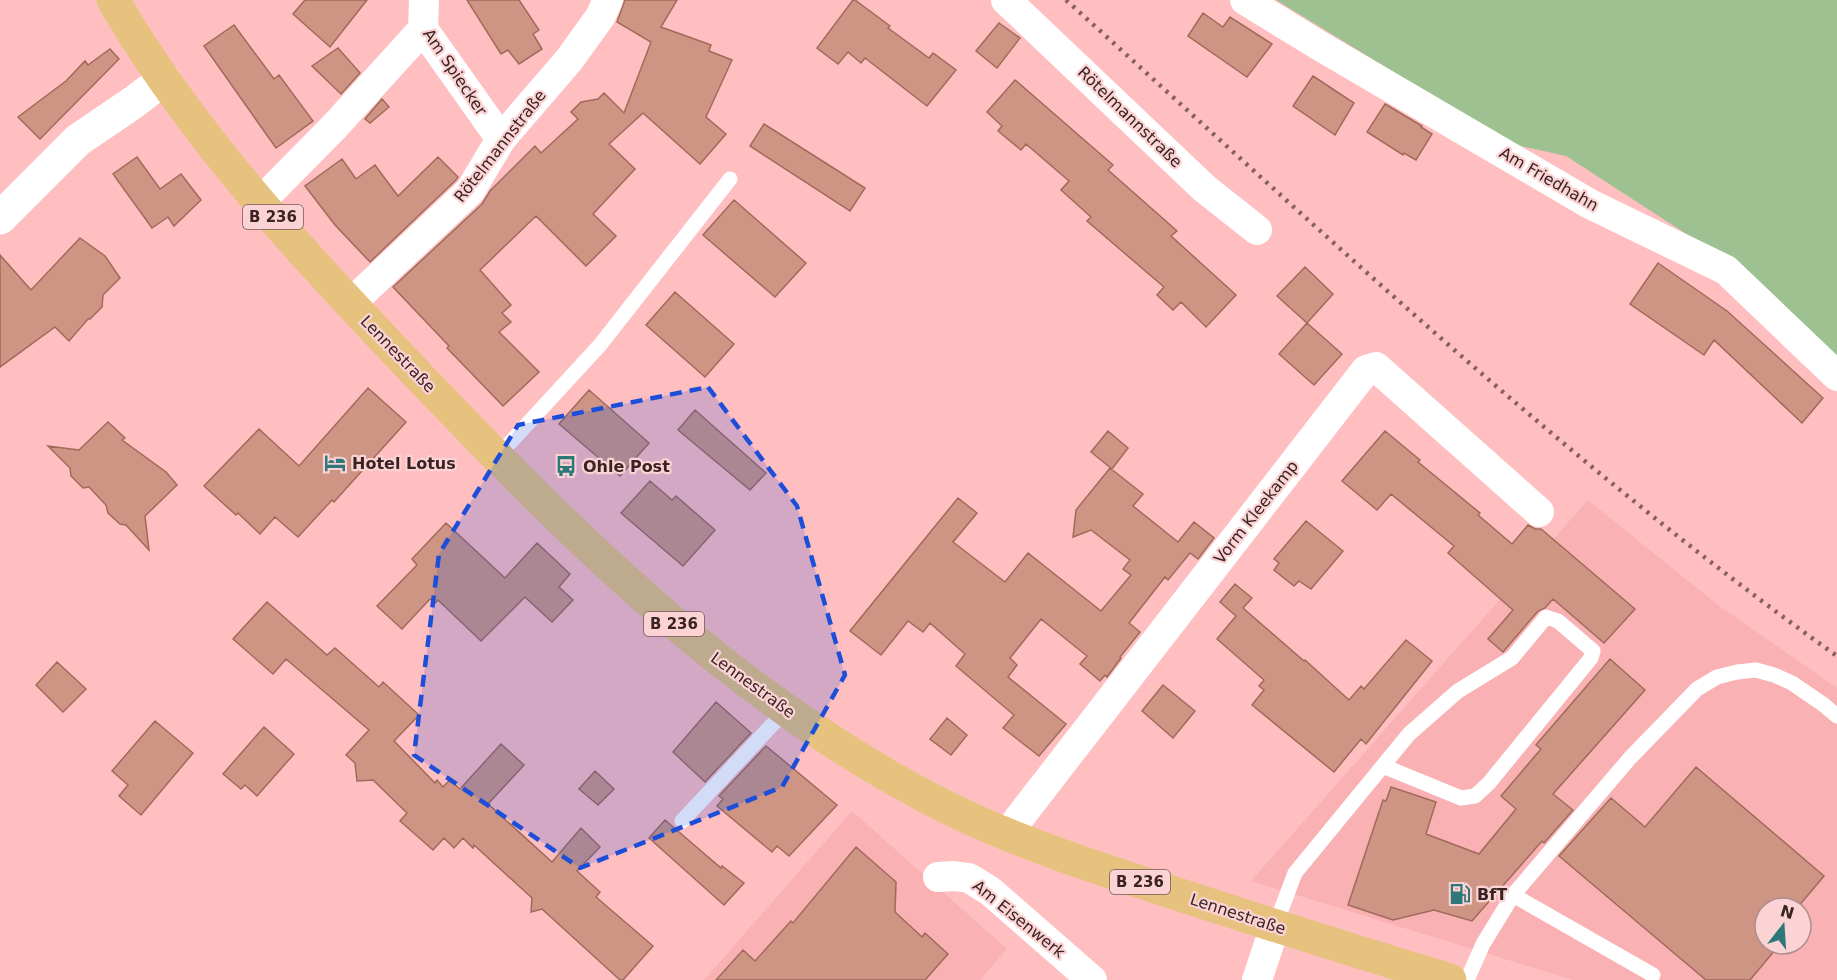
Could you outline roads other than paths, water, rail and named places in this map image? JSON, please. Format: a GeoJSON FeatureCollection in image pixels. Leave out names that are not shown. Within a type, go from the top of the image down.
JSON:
{"type":"FeatureCollection","features":[{"type":"Feature","properties":{"kind":"main road","name":"Lennestraße"},"geometry":{"type":"LineString","coordinates":[[113,0],[164,79],[260,202],[350,304],[497,457],[659,611],[710,654],[786,710],[858,759],[946,807],[1006,835],[1062,856],[1275,926],[1450,980]]}},
{"type":"Feature","properties":{"kind":"street","name":"Rötelmannstraße"},"geometry":{"type":"LineString","coordinates":[[350,304],[470,191],[501,140],[569,60],[600,17],[608,0]]}},
{"type":"Feature","properties":{"kind":"street","name":"Rötelmannstraße"},"geometry":{"type":"LineString","coordinates":[[1006,0],[1204,188],[1257,230]]}},
{"type":"Feature","properties":{"kind":"street","name":"Am Friedhahn"},"geometry":{"type":"LineString","coordinates":[[1245,0],[1590,204],[1726,270],[1837,376]]}},
{"type":"Feature","properties":{"kind":"street"},"geometry":{"type":"LineString","coordinates":[[260,202],[335,126],[424,14]]}},
{"type":"Feature","properties":{"kind":"street","name":"Am Spiecker"},"geometry":{"type":"LineString","coordinates":[[424,14],[501,140]]}},
{"type":"Feature","properties":{"kind":"street"},"geometry":{"type":"LineString","coordinates":[[0,218],[78,140],[164,79]]}},
{"type":"Feature","properties":{"kind":"street","name":"Vorm Kleekamp"},"geometry":{"type":"LineString","coordinates":[[1006,835],[1366,370],[1377,367],[1539,512]]}},
{"type":"Feature","properties":{"kind":"street","name":"Am Eisenwerk"},"geometry":{"type":"LineString","coordinates":[[938,877],[969,878],[983,886],[1092,980]]}},
{"type":"Feature","properties":{"kind":"street"},"geometry":{"type":"LineString","coordinates":[[1257,980],[1275,926]]}},
{"type":"Feature","properties":{"kind":"lane"},"geometry":{"type":"LineString","coordinates":[[497,457],[600,345],[730,179]]}},
{"type":"Feature","properties":{"kind":"lane"},"geometry":{"type":"LineString","coordinates":[[1275,926],[1295,873],[1409,734],[1458,691],[1512,658],[1546,617],[1558,621],[1593,651],[1591,658],[1489,783],[1475,796],[1461,798],[1383,766]]}},
{"type":"Feature","properties":{"kind":"lane"},"geometry":{"type":"LineString","coordinates":[[1467,980],[1483,944],[1514,895],[1630,758],[1697,689],[1718,677],[1756,670],[1792,683],[1837,716]]}},
{"type":"Feature","properties":{"kind":"lane"},"geometry":{"type":"LineString","coordinates":[[682,821],[786,710]]}},
{"type":"Feature","properties":{"kind":"lane"},"geometry":{"type":"LineString","coordinates":[[1514,895],[1653,975]]}},
{"type":"Feature","properties":{"kind":"railway"},"geometry":{"type":"LineString","coordinates":[[1066,0],[1347,255],[1538,422],[1735,581],[1837,656]]}},
{"type":"Feature","properties":{"kind":"place","name":"Hotel Lotus"},"geometry":{"type":"Point","coordinates":[335,463]}},
{"type":"Feature","properties":{"kind":"place","name":"Ohle Post"},"geometry":{"type":"Point","coordinates":[566,466]}},
{"type":"Feature","properties":{"kind":"place","name":"BfT"},"geometry":{"type":"Point","coordinates":[1460,894]}}]}
